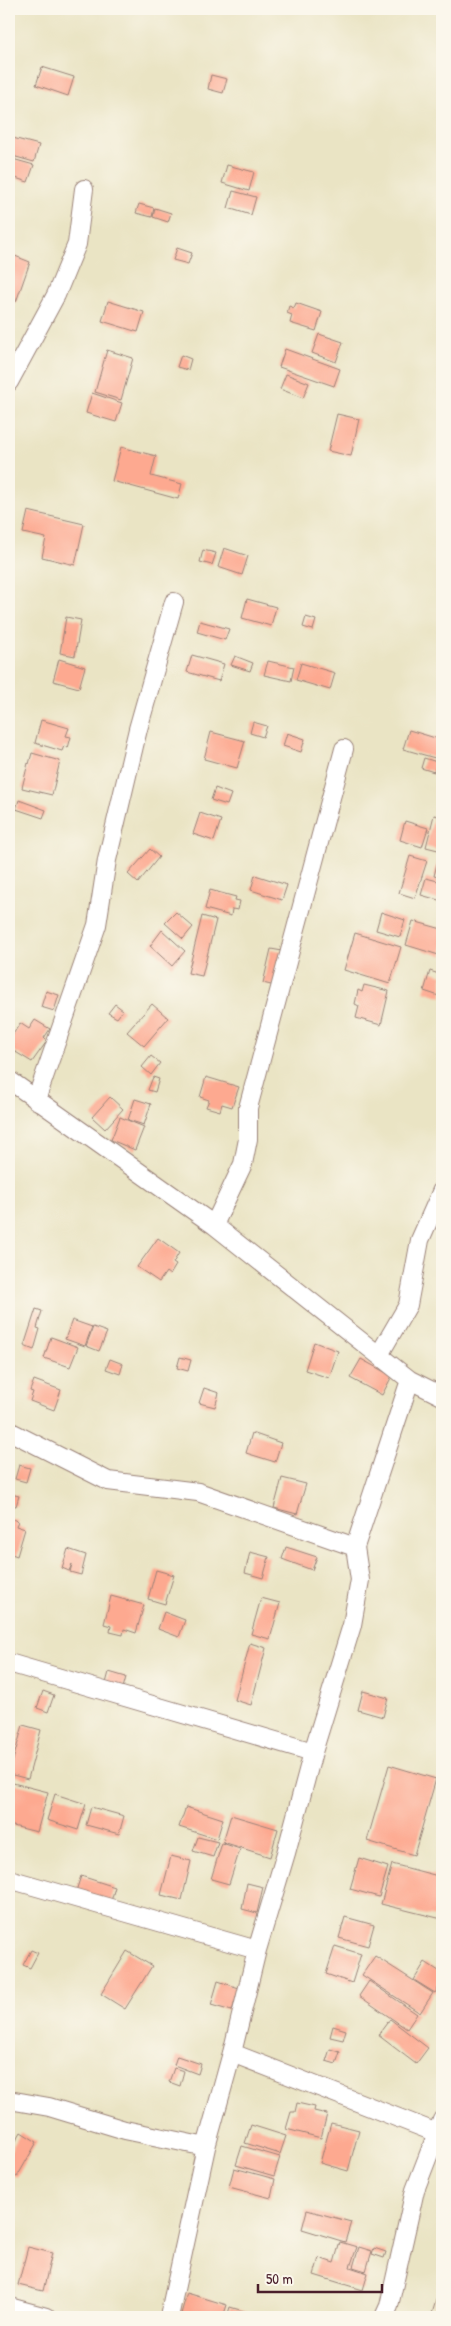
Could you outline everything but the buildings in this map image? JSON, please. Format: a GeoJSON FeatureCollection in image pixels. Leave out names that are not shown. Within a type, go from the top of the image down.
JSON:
{"type":"FeatureCollection","features":[{"type":"Feature","properties":{"kind":"street"},"geometry":{"type":"LineString","coordinates":[[9,382],[56,295],[77,244],[84,189]]}},
{"type":"Feature","properties":{"kind":"street"},"geometry":{"type":"LineString","coordinates":[[36,1100],[98,925],[107,860],[138,729],[174,602]]}},
{"type":"Feature","properties":{"kind":"street"},"geometry":{"type":"LineString","coordinates":[[214,1225],[243,1164],[248,1139],[248,1108],[344,749]]}},
{"type":"Feature","properties":{"kind":"street"},"geometry":{"type":"LineString","coordinates":[[9,1080],[214,1225],[410,1380],[442,1396]]}},
{"type":"Feature","properties":{"kind":"street"},"geometry":{"type":"LineString","coordinates":[[379,1355],[408,1305],[420,1240],[442,1190]]}},
{"type":"Feature","properties":{"kind":"street"},"geometry":{"type":"LineString","coordinates":[[169,2317],[206,2147],[232,2053],[257,1950],[286,1853],[313,1752],[352,1625],[360,1580],[355,1547],[410,1380]]}},
{"type":"Feature","properties":{"kind":"street"},"geometry":{"type":"LineString","coordinates":[[9,1431],[108,1481],[198,1492],[355,1547]]}},
{"type":"Feature","properties":{"kind":"street"},"geometry":{"type":"LineString","coordinates":[[9,1663],[313,1752]]}},
{"type":"Feature","properties":{"kind":"street"},"geometry":{"type":"LineString","coordinates":[[9,1879],[257,1950]]}},
{"type":"Feature","properties":{"kind":"street"},"geometry":{"type":"LineString","coordinates":[[232,2053],[440,2127],[415,2190],[384,2317]]}},
{"type":"Feature","properties":{"kind":"street"},"geometry":{"type":"LineString","coordinates":[[9,2100],[49,2107],[126,2130],[206,2147]]}},
{"type":"Feature","properties":{"kind":"street"},"geometry":{"type":"LineString","coordinates":[[9,2307],[46,2317]]}}]}
